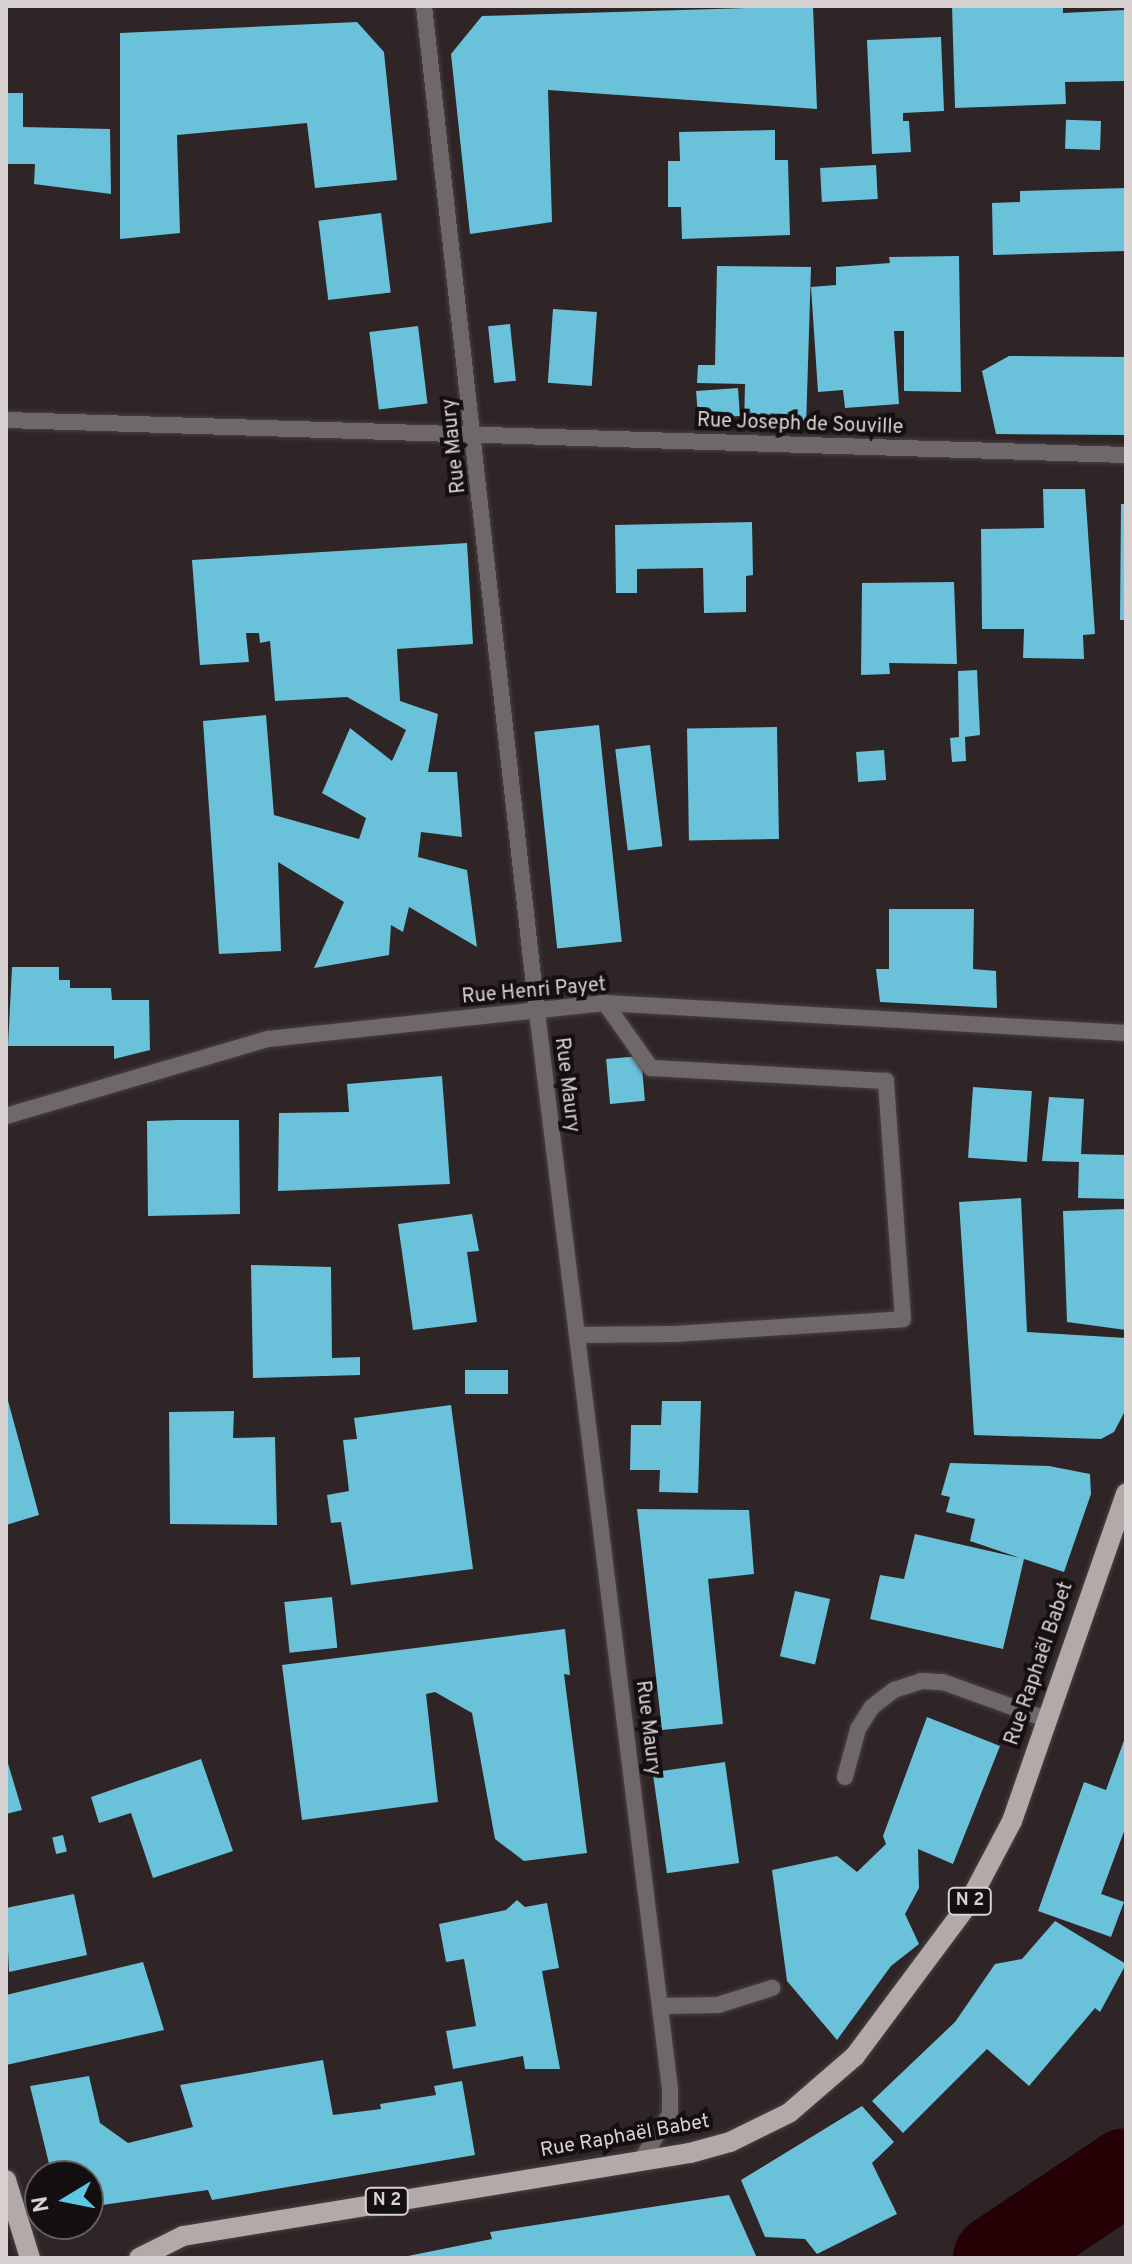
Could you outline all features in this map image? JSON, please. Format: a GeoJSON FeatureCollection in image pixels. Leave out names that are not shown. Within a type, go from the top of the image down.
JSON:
{"type":"FeatureCollection","features":[{"type":"Feature","properties":{"kind":"main road","name":"Rue Raphaël Babet"},"geometry":{"type":"LineString","coordinates":[[139,2258],[183,2236],[641,2160],[730,2142],[789,2113],[855,2056],[967,1906],[1012,1821],[1126,1493]]}},
{"type":"Feature","properties":{"kind":"main road"},"geometry":{"type":"LineString","coordinates":[[6,2180],[30,2258]]}},
{"type":"Feature","properties":{"kind":"street","name":"Rue Maury"},"geometry":{"type":"LineString","coordinates":[[424,6],[537,1012],[660,2006],[670,2114],[641,2160]]}},
{"type":"Feature","properties":{"kind":"street","name":"Rue Joseph de Souville"},"geometry":{"type":"LineString","coordinates":[[6,420],[1126,455]]}},
{"type":"Feature","properties":{"kind":"street","name":"Rue Henri Payet"},"geometry":{"type":"LineString","coordinates":[[6,1116],[268,1039],[605,1003],[1126,1033]]}},
{"type":"Feature","properties":{"kind":"street"},"geometry":{"type":"LineString","coordinates":[[577,1335],[674,1334],[903,1319],[886,1081],[651,1068],[605,1003]]}},
{"type":"Feature","properties":{"kind":"street"},"geometry":{"type":"LineString","coordinates":[[845,1777],[858,1729],[872,1707],[894,1690],[921,1681],[943,1682],[1046,1719]]}},
{"type":"Feature","properties":{"kind":"street"},"geometry":{"type":"LineString","coordinates":[[660,2006],[718,2005],[772,1988]]}},
{"type":"Feature","properties":{"kind":"building"},"geometry":{"type":"Polygon","coordinates":[[[813,6],[817,109],[548,90],[552,222],[470,234],[451,54],[482,16],[813,6]]]}},
{"type":"Feature","properties":{"kind":"building"},"geometry":{"type":"Polygon","coordinates":[[[952,6],[1063,6],[1063,13],[1126,10],[1126,81],[1065,82],[1066,104],[955,108],[952,6]]]}},
{"type":"Feature","properties":{"kind":"building"},"geometry":{"type":"Polygon","coordinates":[[[357,22],[384,52],[397,180],[315,188],[307,123],[177,135],[180,233],[120,239],[120,33],[357,22]]]}},
{"type":"Feature","properties":{"kind":"building"},"geometry":{"type":"Polygon","coordinates":[[[941,37],[944,111],[903,113],[903,121],[909,121],[911,152],[872,154],[867,40],[941,37]]]}},
{"type":"Feature","properties":{"kind":"building"},"geometry":{"type":"Polygon","coordinates":[[[6,93],[23,93],[23,127],[110,129],[111,194],[34,184],[35,164],[6,164],[6,93]]]}},
{"type":"Feature","properties":{"kind":"building"},"geometry":{"type":"Polygon","coordinates":[[[1066,120],[1101,121],[1100,150],[1065,149],[1066,120]]]}},
{"type":"Feature","properties":{"kind":"building"},"geometry":{"type":"Polygon","coordinates":[[[775,130],[775,160],[788,160],[790,235],[682,239],[681,207],[668,207],[668,161],[680,161],[679,132],[775,130]]]}},
{"type":"Feature","properties":{"kind":"building"},"geometry":{"type":"Polygon","coordinates":[[[876,165],[878,199],[822,202],[820,168],[876,165]]]}},
{"type":"Feature","properties":{"kind":"building"},"geometry":{"type":"Polygon","coordinates":[[[1126,188],[1126,251],[993,255],[992,203],[1020,202],[1020,191],[1126,188]]]}},
{"type":"Feature","properties":{"kind":"building"},"geometry":{"type":"Polygon","coordinates":[[[381,213],[391,292],[328,300],[318,221],[381,213]]]}},
{"type":"Feature","properties":{"kind":"building"},"geometry":{"type":"Polygon","coordinates":[[[959,256],[961,392],[904,391],[904,331],[894,331],[899,404],[845,408],[843,390],[818,392],[811,287],[836,285],[836,267],[890,263],[889,257],[959,256]]]}},
{"type":"Feature","properties":{"kind":"building"},"geometry":{"type":"Polygon","coordinates":[[[717,266],[811,267],[806,428],[744,427],[745,384],[697,383],[698,365],[715,365],[717,266]]]}},
{"type":"Feature","properties":{"kind":"building"},"geometry":{"type":"Polygon","coordinates":[[[553,309],[597,312],[592,386],[548,383],[553,309]]]}},
{"type":"Feature","properties":{"kind":"building"},"geometry":{"type":"Polygon","coordinates":[[[510,324],[516,381],[494,383],[488,326],[510,324]]]}},
{"type":"Feature","properties":{"kind":"building"},"geometry":{"type":"Polygon","coordinates":[[[418,326],[428,403],[379,409],[369,332],[418,326]]]}},
{"type":"Feature","properties":{"kind":"building"},"geometry":{"type":"Polygon","coordinates":[[[1009,356],[1126,357],[1126,435],[996,434],[982,371],[1009,356]]]}},
{"type":"Feature","properties":{"kind":"building"},"geometry":{"type":"Polygon","coordinates":[[[738,388],[740,416],[698,419],[696,391],[738,388]]]}},
{"type":"Feature","properties":{"kind":"building"},"geometry":{"type":"Polygon","coordinates":[[[1043,489],[1085,489],[1095,634],[1083,635],[1084,659],[1023,658],[1024,629],[982,629],[981,529],[1044,528],[1043,489]]]}},
{"type":"Feature","properties":{"kind":"building"},"geometry":{"type":"Polygon","coordinates":[[[1121,504],[1126,504],[1126,620],[1120,620],[1121,504]]]}},
{"type":"Feature","properties":{"kind":"building"},"geometry":{"type":"Polygon","coordinates":[[[752,522],[753,575],[746,576],[746,612],[704,613],[703,568],[637,569],[637,593],[616,593],[615,525],[752,522]]]}},
{"type":"Feature","properties":{"kind":"building"},"geometry":{"type":"Polygon","coordinates":[[[467,543],[473,644],[397,649],[400,701],[438,714],[428,772],[457,772],[462,837],[421,832],[418,857],[467,870],[477,947],[409,907],[403,932],[391,925],[389,955],[314,968],[344,902],[278,862],[281,951],[219,954],[203,721],[266,715],[274,815],[359,839],[366,818],[322,793],[350,728],[392,761],[406,730],[347,697],[275,701],[270,641],[260,643],[259,633],[246,633],[249,662],[200,665],[192,560],[467,543]]]}},
{"type":"Feature","properties":{"kind":"building"},"geometry":{"type":"Polygon","coordinates":[[[954,582],[957,664],[889,663],[890,674],[861,675],[862,583],[954,582]]]}},
{"type":"Feature","properties":{"kind":"building"},"geometry":{"type":"Polygon","coordinates":[[[977,670],[980,735],[965,737],[966,761],[952,762],[950,738],[959,737],[958,671],[977,670]]]}},
{"type":"Feature","properties":{"kind":"building"},"geometry":{"type":"Polygon","coordinates":[[[599,725],[622,942],[557,949],[534,732],[599,725]]]}},
{"type":"Feature","properties":{"kind":"building"},"geometry":{"type":"Polygon","coordinates":[[[777,727],[779,839],[689,841],[687,729],[777,727]]]}},
{"type":"Feature","properties":{"kind":"building"},"geometry":{"type":"Polygon","coordinates":[[[650,745],[662,846],[628,851],[615,749],[650,745]]]}},
{"type":"Feature","properties":{"kind":"building"},"geometry":{"type":"Polygon","coordinates":[[[884,750],[886,780],[858,782],[856,752],[884,750]]]}},
{"type":"Feature","properties":{"kind":"building"},"geometry":{"type":"Polygon","coordinates":[[[889,909],[974,909],[973,969],[996,971],[997,1008],[880,1002],[876,969],[889,969],[889,909]]]}},
{"type":"Feature","properties":{"kind":"building"},"geometry":{"type":"Polygon","coordinates":[[[12,967],[59,967],[59,980],[70,980],[70,988],[111,988],[112,1000],[149,1000],[150,1050],[114,1059],[114,1046],[8,1046],[12,967]]]}},
{"type":"Feature","properties":{"kind":"building"},"geometry":{"type":"Polygon","coordinates":[[[641,1056],[645,1101],[610,1104],[606,1059],[641,1056]]]}},
{"type":"Feature","properties":{"kind":"building"},"geometry":{"type":"Polygon","coordinates":[[[442,1076],[450,1184],[278,1191],[279,1113],[349,1112],[347,1084],[442,1076]]]}},
{"type":"Feature","properties":{"kind":"building"},"geometry":{"type":"Polygon","coordinates":[[[973,1087],[1032,1091],[1027,1162],[968,1158],[973,1087]]]}},
{"type":"Feature","properties":{"kind":"building"},"geometry":{"type":"Polygon","coordinates":[[[1049,1097],[1084,1099],[1081,1154],[1126,1155],[1126,1199],[1078,1198],[1079,1162],[1042,1161],[1049,1097]]]}},
{"type":"Feature","properties":{"kind":"building"},"geometry":{"type":"Polygon","coordinates":[[[239,1120],[240,1214],[148,1216],[147,1121],[239,1120]]]}},
{"type":"Feature","properties":{"kind":"building"},"geometry":{"type":"Polygon","coordinates":[[[1021,1198],[1027,1332],[1126,1338],[1126,1409],[1114,1432],[1101,1439],[974,1435],[959,1202],[1021,1198]]]}},
{"type":"Feature","properties":{"kind":"building"},"geometry":{"type":"Polygon","coordinates":[[[1126,1209],[1126,1330],[1067,1322],[1063,1211],[1126,1209]]]}},
{"type":"Feature","properties":{"kind":"building"},"geometry":{"type":"Polygon","coordinates":[[[472,1214],[479,1251],[467,1252],[477,1322],[413,1330],[398,1224],[472,1214]]]}},
{"type":"Feature","properties":{"kind":"building"},"geometry":{"type":"Polygon","coordinates":[[[251,1265],[331,1267],[332,1358],[360,1357],[360,1375],[253,1378],[251,1265]]]}},
{"type":"Feature","properties":{"kind":"building"},"geometry":{"type":"Polygon","coordinates":[[[465,1370],[508,1370],[508,1394],[465,1394],[465,1370]]]}},
{"type":"Feature","properties":{"kind":"building"},"geometry":{"type":"Polygon","coordinates":[[[6,1398],[39,1515],[6,1525],[6,1398]]]}},
{"type":"Feature","properties":{"kind":"building"},"geometry":{"type":"Polygon","coordinates":[[[662,1401],[701,1401],[698,1493],[659,1492],[660,1470],[630,1470],[631,1425],[661,1425],[662,1401]]]}},
{"type":"Feature","properties":{"kind":"building"},"geometry":{"type":"Polygon","coordinates":[[[451,1405],[473,1569],[351,1585],[341,1522],[331,1523],[327,1495],[349,1491],[343,1440],[357,1439],[354,1418],[451,1405]]]}},
{"type":"Feature","properties":{"kind":"building"},"geometry":{"type":"Polygon","coordinates":[[[234,1411],[233,1438],[275,1437],[277,1525],[170,1524],[169,1412],[234,1411]]]}},
{"type":"Feature","properties":{"kind":"building"},"geometry":{"type":"Polygon","coordinates":[[[950,1463],[1049,1466],[1090,1474],[1091,1494],[1064,1572],[1024,1559],[1003,1649],[870,1619],[880,1575],[904,1579],[915,1534],[1020,1558],[970,1541],[975,1519],[946,1512],[950,1497],[941,1495],[950,1463]]]}},
{"type":"Feature","properties":{"kind":"building"},"geometry":{"type":"Polygon","coordinates":[[[637,1509],[749,1510],[754,1574],[708,1579],[723,1724],[662,1730],[637,1509]]]}},
{"type":"Feature","properties":{"kind":"building"},"geometry":{"type":"Polygon","coordinates":[[[795,1591],[830,1599],[815,1664],[780,1656],[795,1591]]]}},
{"type":"Feature","properties":{"kind":"building"},"geometry":{"type":"Polygon","coordinates":[[[332,1597],[337,1648],[290,1653],[284,1602],[332,1597]]]}},
{"type":"Feature","properties":{"kind":"building"},"geometry":{"type":"Polygon","coordinates":[[[565,1629],[570,1675],[564,1674],[587,1853],[524,1861],[495,1839],[472,1713],[435,1692],[426,1694],[438,1802],[302,1820],[282,1665],[565,1629]]]}},
{"type":"Feature","properties":{"kind":"building"},"geometry":{"type":"Polygon","coordinates":[[[927,1717],[1000,1746],[953,1864],[918,1849],[919,1888],[905,1914],[919,1944],[891,1966],[837,2040],[787,1981],[772,1870],[837,1856],[857,1872],[886,1844],[883,1836],[927,1717]]]}},
{"type":"Feature","properties":{"kind":"building"},"geometry":{"type":"Polygon","coordinates":[[[1126,1735],[1126,1826],[1101,1894],[1124,1902],[1111,1937],[1038,1911],[1084,1782],[1106,1790],[1126,1735]]]}},
{"type":"Feature","properties":{"kind":"building"},"geometry":{"type":"Polygon","coordinates":[[[6,1757],[22,1810],[6,1814],[6,1757]]]}},
{"type":"Feature","properties":{"kind":"building"},"geometry":{"type":"Polygon","coordinates":[[[201,1759],[233,1851],[153,1878],[131,1813],[99,1823],[91,1797],[201,1759]]]}},
{"type":"Feature","properties":{"kind":"building"},"geometry":{"type":"Polygon","coordinates":[[[725,1762],[739,1863],[667,1873],[653,1772],[725,1762]]]}},
{"type":"Feature","properties":{"kind":"building"},"geometry":{"type":"Polygon","coordinates":[[[63,1835],[67,1852],[56,1854],[52,1837],[63,1835]]]}},
{"type":"Feature","properties":{"kind":"building"},"geometry":{"type":"Polygon","coordinates":[[[74,1894],[87,1955],[9,1972],[6,1908],[74,1894]]]}},
{"type":"Feature","properties":{"kind":"building"},"geometry":{"type":"Polygon","coordinates":[[[517,1900],[525,1907],[547,1903],[559,1968],[542,1971],[560,2069],[525,2069],[523,2056],[453,2069],[446,2031],[476,2026],[464,1959],[446,1962],[439,1924],[506,1910],[517,1900]]]}},
{"type":"Feature","properties":{"kind":"building"},"geometry":{"type":"Polygon","coordinates":[[[1055,1921],[1126,1964],[1100,2012],[1095,2008],[1029,2086],[987,2049],[903,2133],[872,2101],[955,2022],[995,1964],[1022,1959],[1055,1921]]]}},
{"type":"Feature","properties":{"kind":"building"},"geometry":{"type":"Polygon","coordinates":[[[143,1962],[164,2030],[6,2065],[6,1995],[143,1962]]]}},
{"type":"Feature","properties":{"kind":"building"},"geometry":{"type":"Polygon","coordinates":[[[323,2060],[333,2115],[381,2109],[380,2104],[436,2095],[434,2086],[462,2081],[475,2155],[212,2200],[208,2190],[104,2205],[104,2160],[48,2160],[30,2086],[89,2076],[100,2123],[128,2143],[193,2127],[180,2085],[323,2060]]]}},
{"type":"Feature","properties":{"kind":"building"},"geometry":{"type":"Polygon","coordinates":[[[862,2106],[894,2142],[872,2163],[897,2214],[817,2254],[805,2239],[765,2237],[741,2180],[862,2106]]]}},
{"type":"Feature","properties":{"kind":"building"},"geometry":{"type":"Polygon","coordinates":[[[729,2195],[757,2258],[398,2258],[492,2239],[490,2232],[729,2195]]]}},
{"type":"Feature","properties":{"kind":"waterway"},"geometry":{"type":"LineString","coordinates":[[996,2258],[1126,2171]]}}]}
